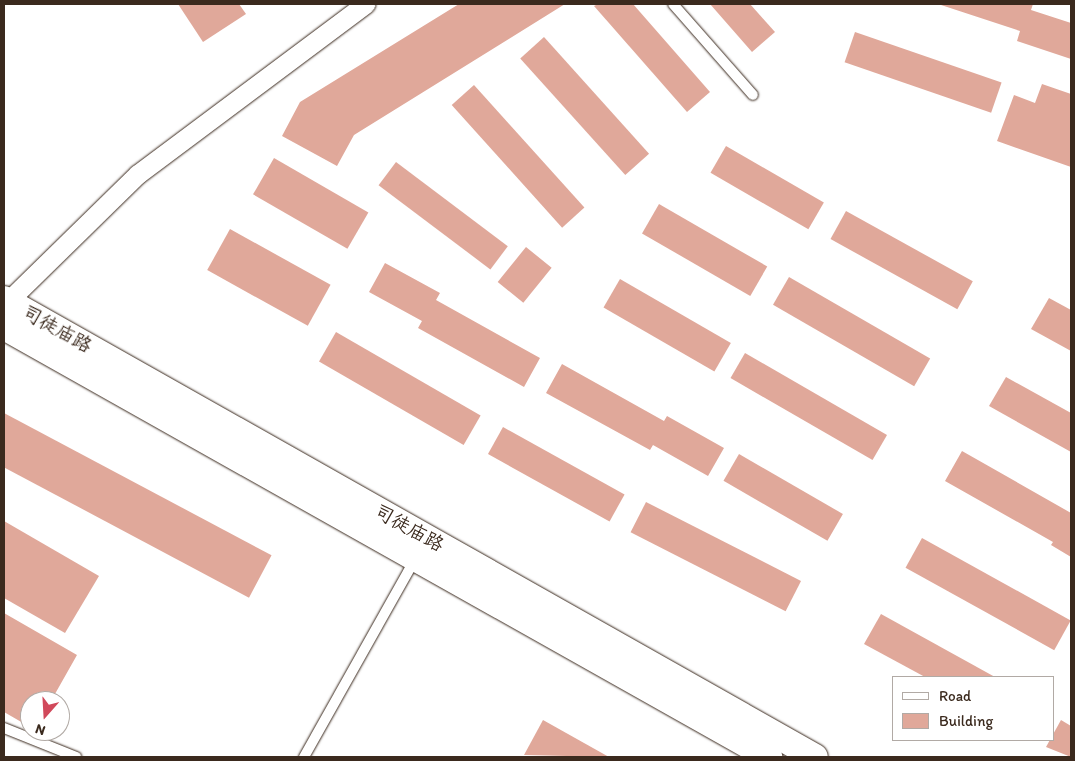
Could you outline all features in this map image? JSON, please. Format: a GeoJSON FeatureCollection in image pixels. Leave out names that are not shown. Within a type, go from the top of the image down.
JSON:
{"type":"FeatureCollection","features":[{"type":"Feature","properties":{"kind":"main road","name":"司徒庙路"},"geometry":{"type":"LineString","coordinates":[[5,302],[814,757]]}},
{"type":"Feature","properties":{"kind":"main road","name":"司徒庙路"},"geometry":{"type":"LineString","coordinates":[[4,327],[417,556],[769,757]]}},
{"type":"Feature","properties":{"kind":"street"},"geometry":{"type":"LineString","coordinates":[[5,302],[138,174],[365,4]]}},
{"type":"Feature","properties":{"kind":"lane"},"geometry":{"type":"LineString","coordinates":[[673,4],[753,95]]}},
{"type":"Feature","properties":{"kind":"lane"},"geometry":{"type":"LineString","coordinates":[[304,757],[417,556]]}},
{"type":"Feature","properties":{"kind":"lane"},"geometry":{"type":"LineString","coordinates":[[4,728],[76,757]]}},
{"type":"Feature","properties":{"kind":"building"},"geometry":{"type":"Polygon","coordinates":[[[178,4],[239,4],[246,14],[203,42],[178,4]]]}},
{"type":"Feature","properties":{"kind":"building"},"geometry":{"type":"Polygon","coordinates":[[[459,4],[565,4],[354,135],[337,166],[282,136],[300,102],[459,4]]]}},
{"type":"Feature","properties":{"kind":"building"},"geometry":{"type":"Polygon","coordinates":[[[598,4],[633,4],[710,92],[687,112],[594,6],[598,4]]]}},
{"type":"Feature","properties":{"kind":"building"},"geometry":{"type":"Polygon","coordinates":[[[710,4],[750,4],[775,32],[752,52],[710,4]]]}},
{"type":"Feature","properties":{"kind":"building"},"geometry":{"type":"Polygon","coordinates":[[[938,4],[1033,4],[1031,10],[1071,23],[1071,59],[1017,41],[1020,31],[938,4]]]}},
{"type":"Feature","properties":{"kind":"building"},"geometry":{"type":"Polygon","coordinates":[[[855,32],[1002,82],[991,113],[845,62],[855,32]]]}},
{"type":"Feature","properties":{"kind":"building"},"geometry":{"type":"Polygon","coordinates":[[[544,37],[649,154],[625,175],[520,58],[544,37]]]}},
{"type":"Feature","properties":{"kind":"building"},"geometry":{"type":"Polygon","coordinates":[[[1042,84],[1071,94],[1071,167],[997,141],[1014,95],[1035,103],[1042,84]]]}},
{"type":"Feature","properties":{"kind":"building"},"geometry":{"type":"Polygon","coordinates":[[[474,85],[584,208],[562,228],[452,105],[474,85]]]}},
{"type":"Feature","properties":{"kind":"building"},"geometry":{"type":"Polygon","coordinates":[[[726,146],[824,202],[808,229],[710,173],[726,146]]]}},
{"type":"Feature","properties":{"kind":"building"},"geometry":{"type":"Polygon","coordinates":[[[274,158],[368,212],[347,249],[253,194],[274,158]]]}},
{"type":"Feature","properties":{"kind":"building"},"geometry":{"type":"Polygon","coordinates":[[[396,162],[508,246],[490,269],[379,185],[396,162]]]}},
{"type":"Feature","properties":{"kind":"building"},"geometry":{"type":"Polygon","coordinates":[[[659,204],[767,267],[750,296],[642,233],[659,204]]]}},
{"type":"Feature","properties":{"kind":"building"},"geometry":{"type":"Polygon","coordinates":[[[846,211],[973,281],[957,309],[830,239],[846,211]]]}},
{"type":"Feature","properties":{"kind":"building"},"geometry":{"type":"Polygon","coordinates":[[[230,229],[331,285],[308,326],[207,270],[230,229]]]}},
{"type":"Feature","properties":{"kind":"building"},"geometry":{"type":"Polygon","coordinates":[[[526,247],[552,268],[523,303],[498,282],[526,247]]]}},
{"type":"Feature","properties":{"kind":"building"},"geometry":{"type":"Polygon","coordinates":[[[385,263],[440,293],[436,300],[540,358],[524,387],[418,328],[422,321],[369,292],[385,263]]]}},
{"type":"Feature","properties":{"kind":"building"},"geometry":{"type":"Polygon","coordinates":[[[789,277],[930,358],[914,386],[773,305],[789,277]]]}},
{"type":"Feature","properties":{"kind":"building"},"geometry":{"type":"Polygon","coordinates":[[[620,279],[731,343],[714,372],[604,308],[620,279]]]}},
{"type":"Feature","properties":{"kind":"building"},"geometry":{"type":"Polygon","coordinates":[[[1049,298],[1071,310],[1071,351],[1031,329],[1049,298]]]}},
{"type":"Feature","properties":{"kind":"building"},"geometry":{"type":"Polygon","coordinates":[[[336,332],[481,416],[464,445],[319,361],[336,332]]]}},
{"type":"Feature","properties":{"kind":"building"},"geometry":{"type":"Polygon","coordinates":[[[745,353],[887,435],[873,460],[730,378],[745,353]]]}},
{"type":"Feature","properties":{"kind":"building"},"geometry":{"type":"Polygon","coordinates":[[[562,364],[664,421],[667,416],[724,448],[708,476],[653,445],[650,450],[546,393],[562,364]]]}},
{"type":"Feature","properties":{"kind":"building"},"geometry":{"type":"Polygon","coordinates":[[[1006,377],[1071,413],[1071,452],[989,406],[1006,377]]]}},
{"type":"Feature","properties":{"kind":"building"},"geometry":{"type":"Polygon","coordinates":[[[4,413],[272,555],[249,598],[4,467],[4,413]]]}},
{"type":"Feature","properties":{"kind":"building"},"geometry":{"type":"Polygon","coordinates":[[[503,427],[625,494],[610,522],[488,454],[503,427]]]}},
{"type":"Feature","properties":{"kind":"building"},"geometry":{"type":"Polygon","coordinates":[[[962,451],[1071,513],[1071,557],[1051,545],[1053,542],[945,481],[962,451]]]}},
{"type":"Feature","properties":{"kind":"building"},"geometry":{"type":"Polygon","coordinates":[[[739,454],[843,514],[827,541],[724,481],[739,454]]]}},
{"type":"Feature","properties":{"kind":"building"},"geometry":{"type":"Polygon","coordinates":[[[646,502],[801,581],[786,611],[631,532],[646,502]]]}},
{"type":"Feature","properties":{"kind":"building"},"geometry":{"type":"Polygon","coordinates":[[[4,521],[99,576],[65,633],[4,598],[4,521]]]}},
{"type":"Feature","properties":{"kind":"building"},"geometry":{"type":"Polygon","coordinates":[[[922,538],[1071,620],[1054,650],[906,568],[922,538]]]}},
{"type":"Feature","properties":{"kind":"building"},"geometry":{"type":"Polygon","coordinates":[[[4,613],[77,655],[57,691],[20,691],[20,721],[4,712],[4,613]]]}},
{"type":"Feature","properties":{"kind":"building"},"geometry":{"type":"Polygon","coordinates":[[[881,614],[993,676],[923,676],[864,644],[881,614]]]}},
{"type":"Feature","properties":{"kind":"building"},"geometry":{"type":"Polygon","coordinates":[[[543,720],[609,757],[524,755],[543,720]]]}},
{"type":"Feature","properties":{"kind":"building"},"geometry":{"type":"Polygon","coordinates":[[[1061,720],[1071,726],[1071,757],[1046,747],[1049,741],[1055,741],[1055,731],[1061,720]]]}}]}
